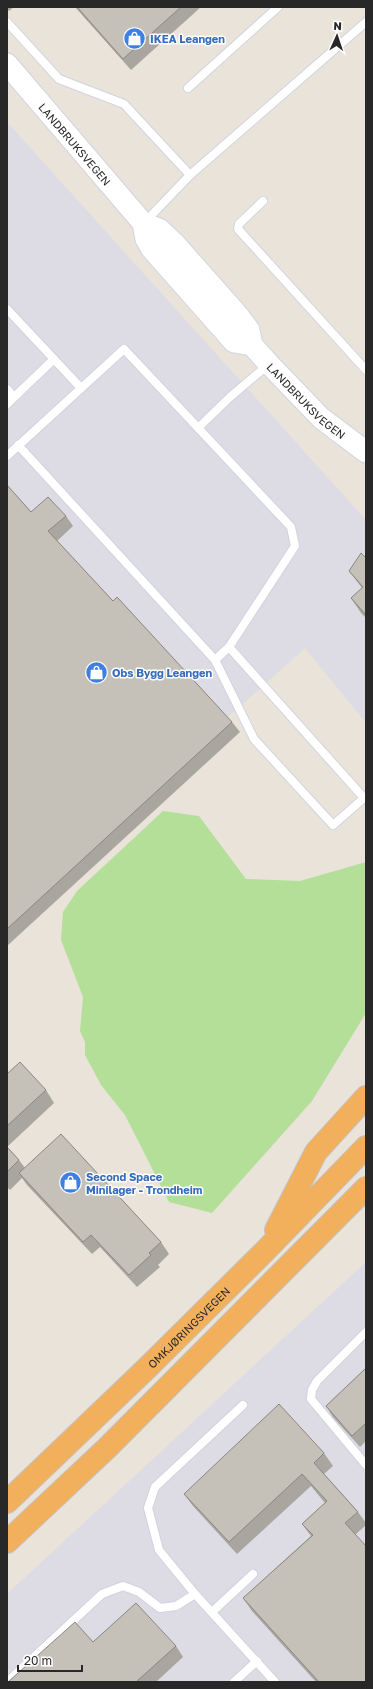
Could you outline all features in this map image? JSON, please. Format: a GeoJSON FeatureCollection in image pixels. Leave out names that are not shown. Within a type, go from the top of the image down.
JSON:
{"type":"FeatureCollection","features":[{"type":"Feature","properties":{"kind":"highway"},"geometry":{"type":"LineString","coordinates":[[266,1250],[316,1152],[366,1097]]}},
{"type":"Feature","properties":{"kind":"highway","name":"OMKJØRINGSVEGEN"},"geometry":{"type":"LineString","coordinates":[[7,1502],[146,1369],[266,1250],[366,1147]]}},
{"type":"Feature","properties":{"kind":"highway"},"geometry":{"type":"LineString","coordinates":[[7,1542],[112,1442],[366,1188]]}},
{"type":"Feature","properties":{"kind":"street","name":"LANDBRUKSVEGEN"},"geometry":{"type":"LineString","coordinates":[[7,64],[143,223],[159,229],[236,313],[249,330],[252,345],[269,364],[321,418],[366,452]]}},
{"type":"Feature","properties":{"kind":"lane"},"geometry":{"type":"LineString","coordinates":[[188,88],[278,7]]}},
{"type":"Feature","properties":{"kind":"lane"},"geometry":{"type":"LineString","coordinates":[[7,22],[59,79],[124,104],[190,175]]}},
{"type":"Feature","properties":{"kind":"lane"},"geometry":{"type":"LineString","coordinates":[[143,223],[190,175],[366,22]]}},
{"type":"Feature","properties":{"kind":"lane"},"geometry":{"type":"LineString","coordinates":[[263,202],[239,224],[238,229],[366,370]]}},
{"type":"Feature","properties":{"kind":"lane"},"geometry":{"type":"LineString","coordinates":[[7,309],[81,388]]}},
{"type":"Feature","properties":{"kind":"lane"},"geometry":{"type":"LineString","coordinates":[[7,456],[124,349],[291,527],[295,546],[230,647],[215,660]]}},
{"type":"Feature","properties":{"kind":"lane"},"geometry":{"type":"LineString","coordinates":[[7,404],[54,359]]}},
{"type":"Feature","properties":{"kind":"lane"},"geometry":{"type":"LineString","coordinates":[[198,428],[230,397],[269,364]]}},
{"type":"Feature","properties":{"kind":"lane"},"geometry":{"type":"LineString","coordinates":[[7,389],[14,397]]}},
{"type":"Feature","properties":{"kind":"lane"},"geometry":{"type":"LineString","coordinates":[[18,445],[215,660],[254,739],[333,825],[364,798],[230,647]]}},
{"type":"Feature","properties":{"kind":"lane"},"geometry":{"type":"LineString","coordinates":[[366,1332],[317,1381],[312,1390],[311,1399],[366,1465]]}},
{"type":"Feature","properties":{"kind":"lane"},"geometry":{"type":"LineString","coordinates":[[243,1405],[154,1487],[148,1508],[159,1550],[195,1594],[275,1682]]}},
{"type":"Feature","properties":{"kind":"lane"},"geometry":{"type":"LineString","coordinates":[[212,1612],[253,1574]]}},
{"type":"Feature","properties":{"kind":"lane"},"geometry":{"type":"LineString","coordinates":[[7,1682],[102,1594],[123,1586],[139,1592],[160,1608],[176,1606],[195,1594]]}},
{"type":"Feature","properties":{"kind":"lane"},"geometry":{"type":"LineString","coordinates":[[234,1682],[257,1661]]}},
{"type":"Feature","properties":{"kind":"shaded area"},"geometry":{"type":"Polygon","coordinates":[[[7,122],[366,520],[366,723],[305,648],[7,915],[7,122]]]}},
{"type":"Feature","properties":{"kind":"shaded area"},"geometry":{"type":"Polygon","coordinates":[[[366,1262],[366,1682],[7,1682],[7,1594],[366,1262]]]}},
{"type":"Feature","properties":{"kind":"green space"},"geometry":{"type":"Polygon","coordinates":[[[163,811],[199,816],[246,879],[300,881],[366,862],[366,1013],[312,1101],[212,1213],[169,1202],[125,1115],[101,1085],[85,1055],[85,1042],[80,1031],[83,997],[61,940],[63,912],[77,891],[163,811]]]}},
{"type":"Feature","properties":{"kind":"building","name":"IKEA Leangen"},"geometry":{"type":"Polygon","coordinates":[[[77,7],[181,7],[123,59],[77,7]]]}},
{"type":"Feature","properties":{"kind":"building","name":"Obs Bygg Leangen"},"geometry":{"type":"Polygon","coordinates":[[[7,485],[31,512],[48,497],[66,516],[48,531],[113,601],[117,597],[232,722],[7,929],[7,485]]]}},
{"type":"Feature","properties":{"kind":"building"},"geometry":{"type":"Polygon","coordinates":[[[361,553],[366,558],[366,615],[351,598],[363,587],[349,571],[361,553]]]}},
{"type":"Feature","properties":{"kind":"building"},"geometry":{"type":"Polygon","coordinates":[[[20,1062],[46,1090],[7,1126],[7,1074],[20,1062]]]}},
{"type":"Feature","properties":{"kind":"building"},"geometry":{"type":"Polygon","coordinates":[[[61,1134],[161,1242],[149,1253],[151,1255],[129,1275],[91,1235],[83,1242],[19,1173],[61,1134]]]}},
{"type":"Feature","properties":{"kind":"building"},"geometry":{"type":"Polygon","coordinates":[[[7,1147],[19,1160],[7,1172],[7,1147]]]}},
{"type":"Feature","properties":{"kind":"building"},"geometry":{"type":"Polygon","coordinates":[[[366,1368],[366,1423],[352,1436],[326,1406],[366,1368]]]}},
{"type":"Feature","properties":{"kind":"building"},"geometry":{"type":"Polygon","coordinates":[[[279,1404],[324,1453],[314,1463],[358,1512],[345,1523],[366,1546],[366,1682],[319,1682],[243,1598],[313,1535],[302,1524],[327,1501],[302,1474],[229,1542],[184,1494],[279,1404]]]}},
{"type":"Feature","properties":{"kind":"building"},"geometry":{"type":"Polygon","coordinates":[[[136,1603],[176,1646],[136,1682],[8,1682],[75,1622],[93,1642],[136,1603]]]}},
{"type":"Feature","properties":{"kind":"place","name":"IKEA Leangen"},"geometry":{"type":"Point","coordinates":[134,38]}},
{"type":"Feature","properties":{"kind":"place","name":"Obs Bygg Leangen"},"geometry":{"type":"Point","coordinates":[96,672]}},
{"type":"Feature","properties":{"kind":"place","name":"Second Space Minilager - Trondheim"},"geometry":{"type":"Point","coordinates":[71,1182]}}]}
